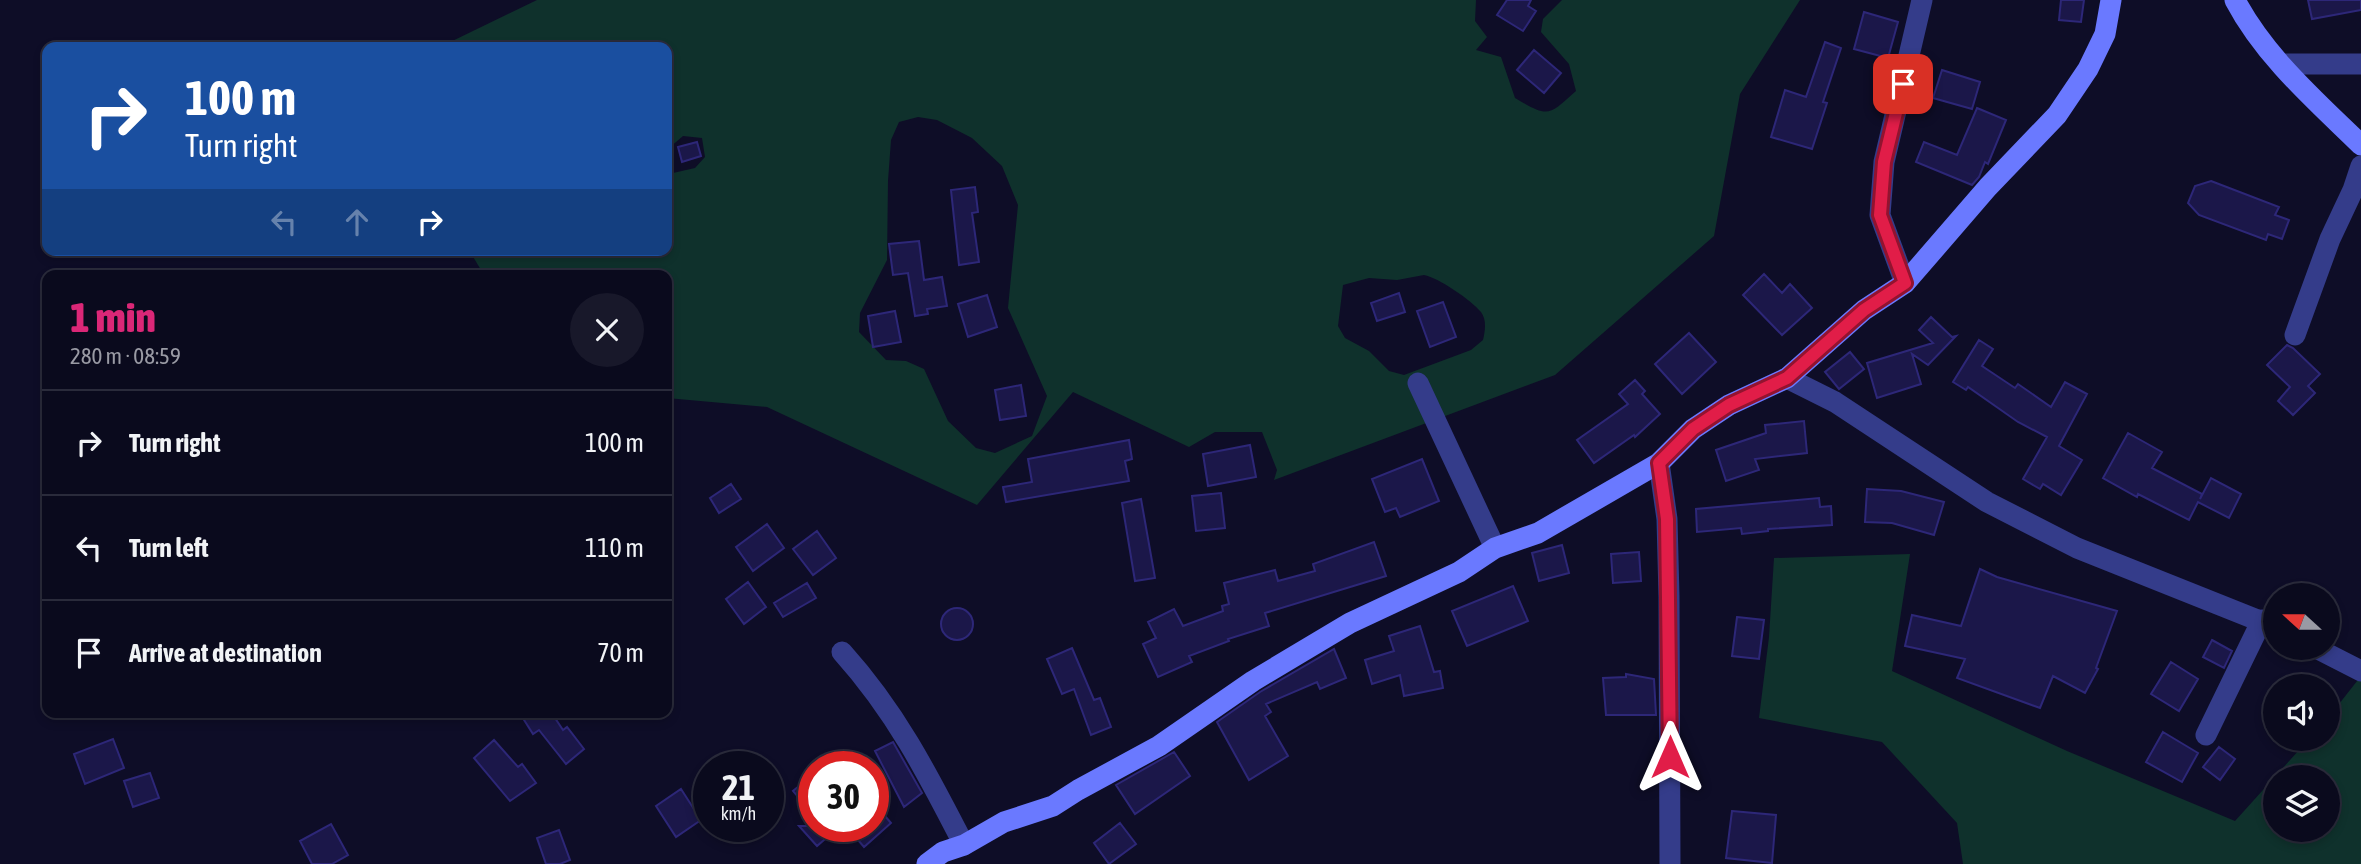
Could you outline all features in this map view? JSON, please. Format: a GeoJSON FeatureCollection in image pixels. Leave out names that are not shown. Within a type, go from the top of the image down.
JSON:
{"type":"FeatureCollection","features":[{"type":"Feature","properties":{"kind":"street"},"geometry":{"type":"LineString","coordinates":[[1905,283],[1880,215],[1884,162],[1922,0]]}},
{"type":"Feature","properties":{"kind":"street"},"geometry":{"type":"LineString","coordinates":[[927,864],[943,852],[964,845],[1004,822],[1054,806],[1159,746],[1253,681],[1350,623],[1459,572],[1495,548],[1538,533],[1659,463],[1693,429],[1729,405],[1787,378],[1864,310],[1905,283],[1988,187],[2057,115],[2088,69],[2105,34],[2112,0]]}},
{"type":"Feature","properties":{"kind":"street"},"geometry":{"type":"LineString","coordinates":[[2235,0],[2281,64],[2361,145]]}},
{"type":"Feature","properties":{"kind":"street"},"geometry":{"type":"LineString","coordinates":[[2281,64],[2361,64]]}},
{"type":"Feature","properties":{"kind":"street"},"geometry":{"type":"LineString","coordinates":[[2295,335],[2330,239],[2361,166]]}},
{"type":"Feature","properties":{"kind":"street"},"geometry":{"type":"LineString","coordinates":[[1787,378],[1835,402],[1986,502],[2054,537],[2263,622]]}},
{"type":"Feature","properties":{"kind":"street"},"geometry":{"type":"LineString","coordinates":[[1418,383],[1495,548]]}},
{"type":"Feature","properties":{"kind":"street"},"geometry":{"type":"LineString","coordinates":[[1659,463],[1667,519],[1670,597],[1670,864]]}},
{"type":"Feature","properties":{"kind":"street"},"geometry":{"type":"LineString","coordinates":[[2206,735],[2263,633]]}},
{"type":"Feature","properties":{"kind":"street"},"geometry":{"type":"LineString","coordinates":[[842,652],[872,686],[908,738],[964,845]]}},
{"type":"Feature","properties":{"kind":"street"},"geometry":{"type":"LineString","coordinates":[[2339,660],[2361,671]]}},
{"type":"Feature","properties":{"kind":"green space"},"geometry":{"type":"Polygon","coordinates":[[[537,0],[1476,0],[1475,21],[1487,37],[1476,50],[1501,57],[1515,98],[1535,109],[1548,111],[1576,91],[1569,64],[1541,32],[1543,19],[1562,0],[1800,0],[1740,94],[1714,236],[1555,375],[1274,480],[1277,470],[1262,432],[1215,432],[1189,447],[1073,392],[977,505],[767,407],[672,398],[672,270],[481,270],[473,256],[672,256],[672,171],[673,173],[695,168],[705,157],[702,138],[683,136],[672,145],[672,42],[450,42],[537,0]],[[918,117],[899,122],[891,140],[887,260],[860,313],[859,332],[886,360],[906,361],[924,369],[948,421],[976,448],[995,453],[1032,436],[1047,396],[1008,308],[1018,205],[1002,166],[972,138],[937,120],[918,117]],[[1424,275],[1397,280],[1369,278],[1343,285],[1338,326],[1345,338],[1369,351],[1389,371],[1404,375],[1471,350],[1483,340],[1483,315],[1470,302],[1438,280],[1424,275]]]}},
{"type":"Feature","properties":{"kind":"green space"},"geometry":{"type":"Polygon","coordinates":[[[1910,554],[1892,671],[2067,751],[2235,821],[2263,790],[2263,842],[2340,842],[2340,765],[2286,765],[2298,751],[2340,751],[2340,703],[2361,676],[2361,864],[1963,864],[1957,823],[1882,742],[1759,718],[1769,637],[1774,558],[1910,554]]]}},
{"type":"Feature","properties":{"kind":"building"},"geometry":{"type":"Polygon","coordinates":[[[1507,0],[1531,0],[1528,6],[1536,11],[1523,31],[1497,15],[1507,0]]]}},
{"type":"Feature","properties":{"kind":"building"},"geometry":{"type":"Polygon","coordinates":[[[2061,0],[2084,0],[2081,22],[2059,20],[2061,0]]]}},
{"type":"Feature","properties":{"kind":"building"},"geometry":{"type":"Polygon","coordinates":[[[2308,0],[2361,0],[2361,10],[2312,19],[2308,0]]]}},
{"type":"Feature","properties":{"kind":"building"},"geometry":{"type":"Polygon","coordinates":[[[1864,12],[1898,22],[1888,58],[1854,49],[1864,12]]]}},
{"type":"Feature","properties":{"kind":"building"},"geometry":{"type":"Polygon","coordinates":[[[1825,42],[1841,48],[1823,102],[1827,103],[1812,149],[1771,137],[1785,90],[1806,97],[1825,42]]]}},
{"type":"Feature","properties":{"kind":"building"},"geometry":{"type":"Polygon","coordinates":[[[1534,50],[1561,73],[1544,93],[1517,70],[1534,50]]]}},
{"type":"Feature","properties":{"kind":"building"},"geometry":{"type":"Polygon","coordinates":[[[1942,70],[1980,82],[1972,109],[1933,98],[1942,70]]]}},
{"type":"Feature","properties":{"kind":"building"},"geometry":{"type":"Polygon","coordinates":[[[1977,108],[2006,120],[1988,164],[1985,162],[1979,177],[1972,185],[1916,162],[1924,142],[1957,155],[1977,108]]]}},
{"type":"Feature","properties":{"kind":"building"},"geometry":{"type":"Polygon","coordinates":[[[697,142],[701,156],[682,162],[678,147],[697,142]]]}},
{"type":"Feature","properties":{"kind":"building"},"geometry":{"type":"Polygon","coordinates":[[[2211,181],[2279,207],[2275,215],[2289,220],[2282,239],[2268,234],[2266,240],[2199,215],[2188,203],[2195,186],[2211,181]]]}},
{"type":"Feature","properties":{"kind":"building"},"geometry":{"type":"Polygon","coordinates":[[[975,187],[978,212],[972,213],[979,262],[959,265],[951,190],[975,187]]]}},
{"type":"Feature","properties":{"kind":"building"},"geometry":{"type":"Polygon","coordinates":[[[919,241],[924,280],[942,277],[947,306],[927,309],[928,314],[915,316],[908,273],[893,275],[889,244],[919,241]]]}},
{"type":"Feature","properties":{"kind":"building"},"geometry":{"type":"Polygon","coordinates":[[[1764,274],[1782,293],[1790,284],[1812,308],[1782,335],[1743,295],[1764,274]]]}},
{"type":"Feature","properties":{"kind":"building"},"geometry":{"type":"Polygon","coordinates":[[[1399,293],[1405,312],[1377,321],[1371,303],[1399,293]]]}},
{"type":"Feature","properties":{"kind":"building"},"geometry":{"type":"Polygon","coordinates":[[[987,295],[997,327],[968,337],[958,304],[987,295]]]}},
{"type":"Feature","properties":{"kind":"building"},"geometry":{"type":"Polygon","coordinates":[[[1443,302],[1456,337],[1430,347],[1417,311],[1443,302]]]}},
{"type":"Feature","properties":{"kind":"building"},"geometry":{"type":"Polygon","coordinates":[[[895,311],[901,342],[873,347],[868,316],[895,311]]]}},
{"type":"Feature","properties":{"kind":"building"},"geometry":{"type":"Polygon","coordinates":[[[1931,317],[1952,337],[1956,336],[1928,365],[1912,354],[1921,384],[1877,398],[1867,363],[1933,343],[1919,330],[1931,317]]]}},
{"type":"Feature","properties":{"kind":"building"},"geometry":{"type":"Polygon","coordinates":[[[1689,333],[1716,362],[1682,394],[1655,364],[1689,333]]]}},
{"type":"Feature","properties":{"kind":"building"},"geometry":{"type":"Polygon","coordinates":[[[1979,340],[1993,349],[1982,366],[2015,388],[2018,384],[2051,407],[2065,382],[2087,394],[2059,446],[2082,460],[2061,495],[2043,484],[2040,489],[2023,479],[2047,437],[2018,422],[1968,387],[1966,390],[1953,382],[1979,340]]]}},
{"type":"Feature","properties":{"kind":"building"},"geometry":{"type":"Polygon","coordinates":[[[2287,345],[2320,374],[2308,386],[2315,393],[2293,415],[2278,401],[2290,387],[2267,365],[2287,345]]]}},
{"type":"Feature","properties":{"kind":"building"},"geometry":{"type":"Polygon","coordinates":[[[1850,352],[1864,369],[1839,389],[1825,372],[1850,352]]]}},
{"type":"Feature","properties":{"kind":"building"},"geometry":{"type":"Polygon","coordinates":[[[1635,380],[1645,391],[1642,394],[1660,414],[1635,437],[1634,435],[1594,463],[1577,440],[1628,404],[1619,394],[1635,380]]]}},
{"type":"Feature","properties":{"kind":"building"},"geometry":{"type":"Polygon","coordinates":[[[1021,385],[1026,416],[1000,420],[995,390],[1021,385]]]}},
{"type":"Feature","properties":{"kind":"building"},"geometry":{"type":"Polygon","coordinates":[[[1804,421],[1807,453],[1755,459],[1759,470],[1726,481],[1716,450],[1766,433],[1765,425],[1804,421]]]}},
{"type":"Feature","properties":{"kind":"building"},"geometry":{"type":"Polygon","coordinates":[[[2128,433],[2162,452],[2152,468],[2202,494],[2200,499],[2211,478],[2241,494],[2229,518],[2198,502],[2189,520],[2138,494],[2137,497],[2103,478],[2128,433]]]}},
{"type":"Feature","properties":{"kind":"building"},"geometry":{"type":"Polygon","coordinates":[[[1129,440],[1132,459],[1125,461],[1129,481],[1006,502],[1003,487],[1032,482],[1028,459],[1129,440]]]}},
{"type":"Feature","properties":{"kind":"building"},"geometry":{"type":"Polygon","coordinates":[[[1250,445],[1256,477],[1208,486],[1203,454],[1250,445]]]}},
{"type":"Feature","properties":{"kind":"building"},"geometry":{"type":"Polygon","coordinates":[[[1422,459],[1439,501],[1400,517],[1396,508],[1385,512],[1372,479],[1422,459]]]}},
{"type":"Feature","properties":{"kind":"building"},"geometry":{"type":"Polygon","coordinates":[[[731,484],[741,499],[719,513],[710,498],[731,484]]]}},
{"type":"Feature","properties":{"kind":"building"},"geometry":{"type":"Polygon","coordinates":[[[1867,489],[1901,491],[1944,502],[1934,535],[1892,523],[1865,522],[1867,489]]]}},
{"type":"Feature","properties":{"kind":"building"},"geometry":{"type":"Polygon","coordinates":[[[1221,493],[1225,528],[1196,531],[1192,496],[1221,493]]]}},
{"type":"Feature","properties":{"kind":"building"},"geometry":{"type":"Polygon","coordinates":[[[1819,498],[1820,507],[1831,506],[1832,525],[1768,529],[1742,534],[1741,528],[1697,532],[1696,509],[1819,498]]]}},
{"type":"Feature","properties":{"kind":"building"},"geometry":{"type":"Polygon","coordinates":[[[1141,499],[1155,578],[1135,581],[1122,503],[1141,499]]]}},
{"type":"Feature","properties":{"kind":"building"},"geometry":{"type":"Polygon","coordinates":[[[767,524],[784,548],[753,571],[736,547],[767,524]]]}},
{"type":"Feature","properties":{"kind":"building"},"geometry":{"type":"Polygon","coordinates":[[[817,531],[836,558],[813,575],[793,549],[817,531]]]}},
{"type":"Feature","properties":{"kind":"building"},"geometry":{"type":"Polygon","coordinates":[[[1374,542],[1386,576],[1265,613],[1269,626],[1228,639],[1229,641],[1189,656],[1192,662],[1158,677],[1143,644],[1156,638],[1148,622],[1174,609],[1183,626],[1223,611],[1222,606],[1229,604],[1224,583],[1275,570],[1278,581],[1315,571],[1313,564],[1374,542]]]}},
{"type":"Feature","properties":{"kind":"building"},"geometry":{"type":"Polygon","coordinates":[[[1562,545],[1569,573],[1539,581],[1532,553],[1562,545]]]}},
{"type":"Feature","properties":{"kind":"building"},"geometry":{"type":"Polygon","coordinates":[[[1639,552],[1641,581],[1613,583],[1611,554],[1639,552]]]}},
{"type":"Feature","properties":{"kind":"building"},"geometry":{"type":"Polygon","coordinates":[[[1980,569],[1997,577],[2117,611],[2096,668],[2098,669],[2085,693],[2053,676],[2040,708],[1957,678],[1965,659],[1905,646],[1912,615],[1961,626],[1980,569]]]}},
{"type":"Feature","properties":{"kind":"building"},"geometry":{"type":"Polygon","coordinates":[[[748,582],[766,607],[744,624],[726,599],[748,582]]]}},
{"type":"Feature","properties":{"kind":"building"},"geometry":{"type":"Polygon","coordinates":[[[807,583],[816,598],[783,617],[774,603],[807,583]]]}},
{"type":"Feature","properties":{"kind":"building"},"geometry":{"type":"Polygon","coordinates":[[[1513,586],[1528,621],[1467,646],[1452,611],[1513,586]]]}},
{"type":"Feature","properties":{"kind":"building"},"geometry":{"type":"Polygon","coordinates":[[[957,608],[969,612],[973,624],[969,636],[957,640],[945,636],[941,624],[945,612],[957,608]]]}},
{"type":"Feature","properties":{"kind":"building"},"geometry":{"type":"Polygon","coordinates":[[[1737,617],[1764,620],[1759,659],[1732,656],[1737,617]]]}},
{"type":"Feature","properties":{"kind":"building"},"geometry":{"type":"Polygon","coordinates":[[[1420,626],[1434,672],[1440,671],[1443,688],[1404,696],[1400,675],[1372,684],[1365,660],[1394,651],[1389,636],[1420,626]]]}},
{"type":"Feature","properties":{"kind":"building"},"geometry":{"type":"Polygon","coordinates":[[[2212,640],[2232,651],[2224,668],[2203,657],[2212,640]]]}},
{"type":"Feature","properties":{"kind":"building"},"geometry":{"type":"Polygon","coordinates":[[[1072,648],[1094,700],[1100,698],[1111,727],[1091,735],[1074,689],[1062,694],[1047,659],[1072,648]]]}},
{"type":"Feature","properties":{"kind":"building"},"geometry":{"type":"Polygon","coordinates":[[[1334,649],[1346,678],[1320,689],[1317,682],[1266,704],[1271,712],[1265,716],[1288,756],[1249,780],[1217,722],[1260,692],[1334,649]]]}},
{"type":"Feature","properties":{"kind":"building"},"geometry":{"type":"Polygon","coordinates":[[[2171,662],[2198,679],[2179,711],[2151,694],[2171,662]]]}},
{"type":"Feature","properties":{"kind":"building"},"geometry":{"type":"Polygon","coordinates":[[[1626,674],[1654,679],[1656,715],[1606,715],[1603,678],[1626,677],[1626,674]]]}},
{"type":"Feature","properties":{"kind":"building"},"geometry":{"type":"Polygon","coordinates":[[[523,718],[555,718],[563,730],[567,727],[584,749],[566,764],[539,730],[533,734],[523,718]]]}},
{"type":"Feature","properties":{"kind":"building"},"geometry":{"type":"Polygon","coordinates":[[[2163,732],[2198,753],[2182,782],[2146,762],[2163,732]]]}},
{"type":"Feature","properties":{"kind":"building"},"geometry":{"type":"Polygon","coordinates":[[[113,739],[124,768],[85,784],[74,754],[113,739]]]}},
{"type":"Feature","properties":{"kind":"building"},"geometry":{"type":"Polygon","coordinates":[[[494,740],[518,767],[522,764],[536,783],[510,801],[474,758],[494,740]]]}},
{"type":"Feature","properties":{"kind":"building"},"geometry":{"type":"Polygon","coordinates":[[[893,742],[922,793],[904,807],[889,778],[889,751],[875,751],[893,742]]]}},
{"type":"Feature","properties":{"kind":"building"},"geometry":{"type":"Polygon","coordinates":[[[2219,747],[2235,759],[2220,780],[2203,767],[2219,747]]]}},
{"type":"Feature","properties":{"kind":"building"},"geometry":{"type":"Polygon","coordinates":[[[1174,752],[1190,776],[1135,814],[1116,785],[1174,752]]]}},
{"type":"Feature","properties":{"kind":"building"},"geometry":{"type":"Polygon","coordinates":[[[150,773],[159,798],[133,807],[124,781],[150,773]]]}},
{"type":"Feature","properties":{"kind":"building"},"geometry":{"type":"Polygon","coordinates":[[[681,789],[693,808],[693,825],[676,837],[656,806],[681,789]]]}},
{"type":"Feature","properties":{"kind":"building"},"geometry":{"type":"Polygon","coordinates":[[[1732,811],[1776,815],[1772,863],[1726,858],[1732,811]]]}},
{"type":"Feature","properties":{"kind":"building"},"geometry":{"type":"Polygon","coordinates":[[[1120,823],[1136,844],[1109,864],[1094,843],[1120,823]]]}},
{"type":"Feature","properties":{"kind":"building"},"geometry":{"type":"Polygon","coordinates":[[[331,824],[348,855],[332,864],[312,864],[300,841],[331,824]]]}},
{"type":"Feature","properties":{"kind":"building"},"geometry":{"type":"Polygon","coordinates":[[[559,830],[570,860],[560,864],[546,864],[537,838],[559,830]]]}},
{"type":"Feature","properties":{"kind":"route"},"geometry":{"type":"LineString","coordinates":[[1670,757],[1670,597],[1667,519],[1659,463],[1693,429],[1729,405],[1787,378],[1864,310],[1905,283],[1880,215],[1884,162],[1903,84]]}}]}
